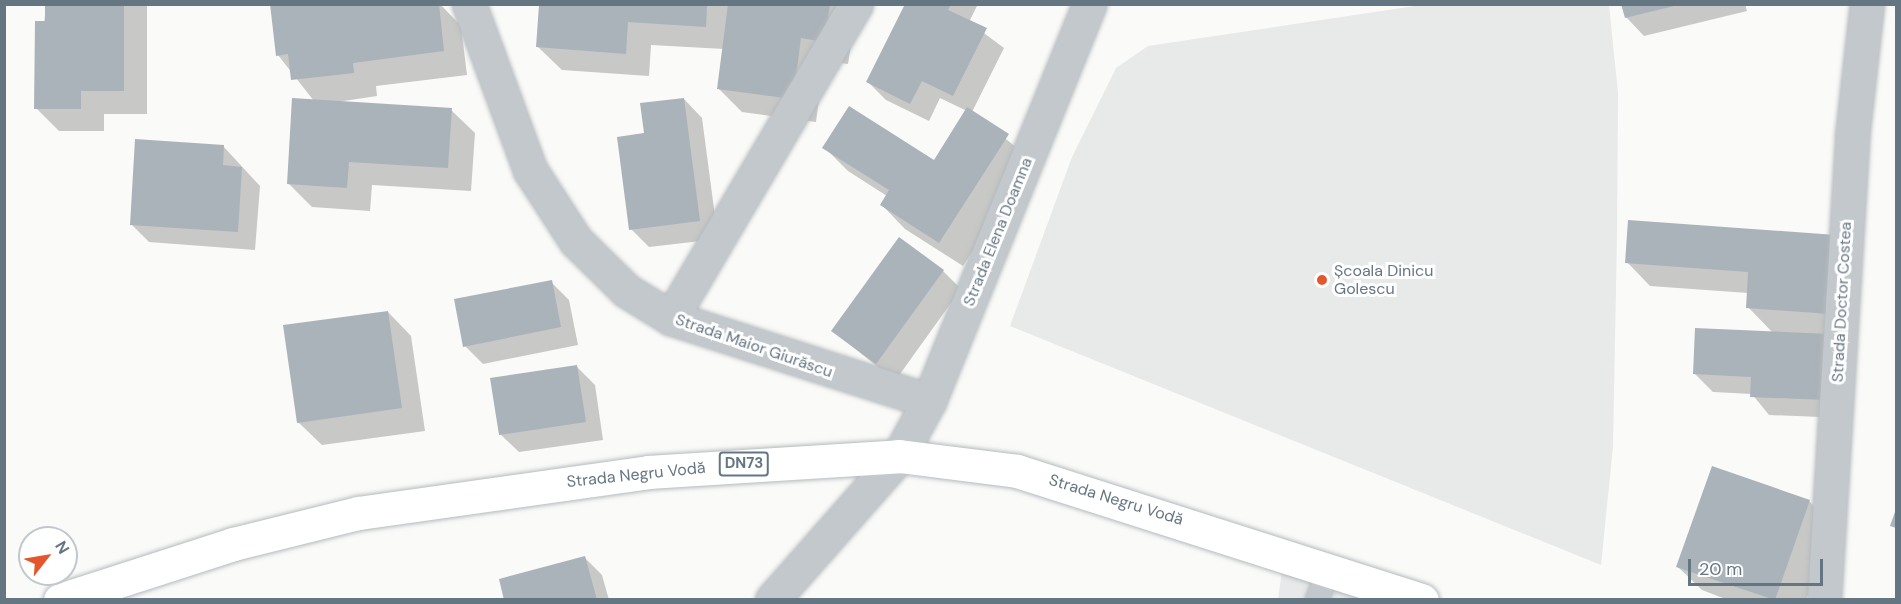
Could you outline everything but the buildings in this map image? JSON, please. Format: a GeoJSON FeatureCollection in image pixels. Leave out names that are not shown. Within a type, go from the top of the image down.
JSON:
{"type":"FeatureCollection","features":[{"type":"Feature","properties":{"kind":"main road","name":"Strada Negru Vodă"},"geometry":{"type":"LineString","coordinates":[[60,600],[233,544],[358,513],[648,472],[899,456],[1017,471],[1330,567],[1422,600]]}},
{"type":"Feature","properties":{"kind":"street","name":"Strada Maior Giurăscu"},"geometry":{"type":"LineString","coordinates":[[469,4],[530,170],[576,241],[627,291],[671,318],[929,401]]}},
{"type":"Feature","properties":{"kind":"street"},"geometry":{"type":"LineString","coordinates":[[671,318],[856,4]]}},
{"type":"Feature","properties":{"kind":"street","name":"Strada Elena Doamna"},"geometry":{"type":"LineString","coordinates":[[772,600],[899,456],[929,401],[1089,4]]}},
{"type":"Feature","properties":{"kind":"street","name":"Strada Doctor Costea"},"geometry":{"type":"LineString","coordinates":[[1824,600],[1852,137],[1867,4]]}},
{"type":"Feature","properties":{"kind":"lane"},"geometry":{"type":"LineString","coordinates":[[1317,600],[1330,567]]}},
{"type":"Feature","properties":{"kind":"shaded area","name":"Școala Dinicu Golescu"},"geometry":{"type":"Polygon","coordinates":[[[1428,4],[1609,5],[1618,93],[1617,235],[1613,447],[1601,565],[1010,326],[1072,157],[1116,68],[1148,46],[1428,4]]]}},
{"type":"Feature","properties":{"kind":"shaded area"},"geometry":{"type":"Polygon","coordinates":[[[1282,570],[1363,599],[1278,600],[1282,570]]]}},
{"type":"Feature","properties":{"kind":"place","name":"Școala Dinicu Golescu"},"geometry":{"type":"Point","coordinates":[1322,280]}}]}
